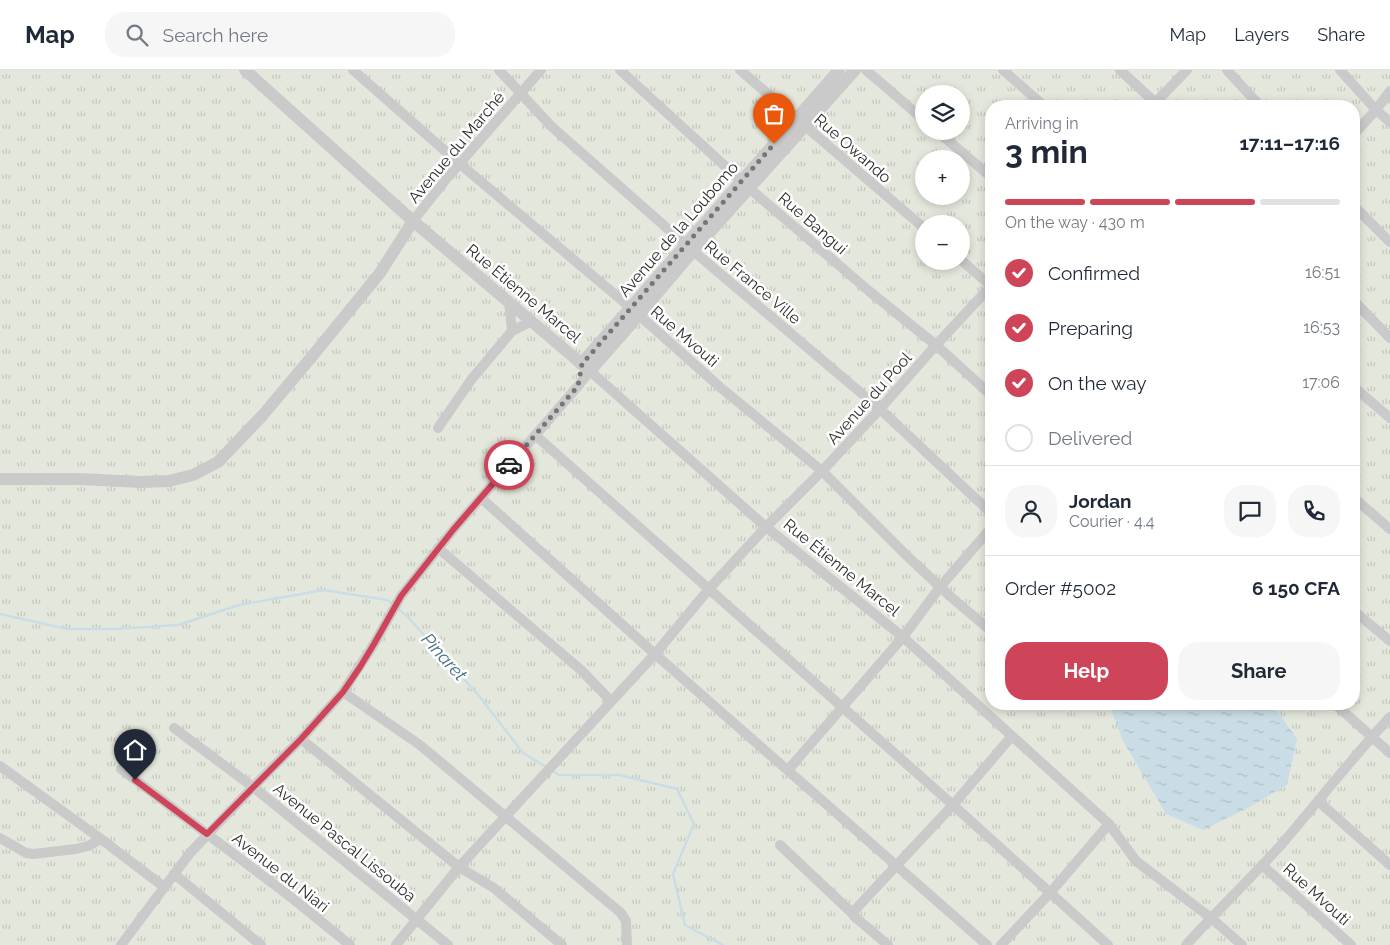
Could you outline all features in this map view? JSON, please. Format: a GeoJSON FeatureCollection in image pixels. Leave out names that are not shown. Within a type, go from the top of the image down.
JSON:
{"type":"FeatureCollection","features":[{"type":"Feature","properties":{"kind":"street","name":"Rue Étienne Marcel"},"geometry":{"type":"LineString","coordinates":[[245,70],[413,221],[586,367],[766,526],[903,637],[1108,824],[1136,861],[1211,918],[1242,945]]}},
{"type":"Feature","properties":{"kind":"street","name":"Rue Mvouti"},"geometry":{"type":"LineString","coordinates":[[353,70],[721,388],[822,471],[905,554],[985,626]]}},
{"type":"Feature","properties":{"kind":"street","name":"Rue France Ville"},"geometry":{"type":"LineString","coordinates":[[498,70],[552,126],[689,248],[880,409],[985,507]]}},
{"type":"Feature","properties":{"kind":"street","name":"Avenue du Marché"},"geometry":{"type":"LineString","coordinates":[[413,221],[447,178],[542,70]]}},
{"type":"Feature","properties":{"kind":"street","name":"Rue Bangui"},"geometry":{"type":"LineString","coordinates":[[620,70],[868,291],[936,345],[985,390]]}},
{"type":"Feature","properties":{"kind":"street","name":"Rue Owando"},"geometry":{"type":"LineString","coordinates":[[740,70],[915,220]]}},
{"type":"Feature","properties":{"kind":"street","name":"Avenue de la Loubomo"},"geometry":{"type":"LineString","coordinates":[[801,122],[839,70]]}},
{"type":"Feature","properties":{"kind":"street","name":"Avenue de la Loubomo"},"geometry":{"type":"LineString","coordinates":[[586,367],[801,122],[855,70]]}},
{"type":"Feature","properties":{"kind":"street"},"geometry":{"type":"LineString","coordinates":[[866,70],[915,112]]}},
{"type":"Feature","properties":{"kind":"street"},"geometry":{"type":"LineString","coordinates":[[1003,70],[1037,100]]}},
{"type":"Feature","properties":{"kind":"street"},"geometry":{"type":"LineString","coordinates":[[1120,70],[1151,100]]}},
{"type":"Feature","properties":{"kind":"street"},"geometry":{"type":"LineString","coordinates":[[1160,100],[1187,70]]}},
{"type":"Feature","properties":{"kind":"street"},"geometry":{"type":"LineString","coordinates":[[1227,70],[1254,100]]}},
{"type":"Feature","properties":{"kind":"street"},"geometry":{"type":"LineString","coordinates":[[1340,70],[1376,110],[1390,122]]}},
{"type":"Feature","properties":{"kind":"street"},"geometry":{"type":"LineString","coordinates":[[1360,127],[1390,91]]}},
{"type":"Feature","properties":{"kind":"street"},"geometry":{"type":"LineString","coordinates":[[947,140],[985,173]]}},
{"type":"Feature","properties":{"kind":"street"},"geometry":{"type":"LineString","coordinates":[[1360,212],[1390,242]]}},
{"type":"Feature","properties":{"kind":"street"},"geometry":{"type":"LineString","coordinates":[[0,479],[170,481],[193,475],[218,462],[262,416],[338,325],[380,273],[413,221]]}},
{"type":"Feature","properties":{"kind":"street"},"geometry":{"type":"LineString","coordinates":[[970,268],[985,281]]}},
{"type":"Feature","properties":{"kind":"street","name":"Avenue du Pool"},"geometry":{"type":"LineString","coordinates":[[396,945],[459,867],[655,654],[766,526],[822,471],[985,292]]}},
{"type":"Feature","properties":{"kind":"street"},"geometry":{"type":"LineString","coordinates":[[509,302],[512,331]]}},
{"type":"Feature","properties":{"kind":"street"},"geometry":{"type":"LineString","coordinates":[[1360,307],[1390,338]]}},
{"type":"Feature","properties":{"kind":"street"},"geometry":{"type":"LineString","coordinates":[[438,428],[471,380],[512,331],[532,321]]}},
{"type":"Feature","properties":{"kind":"street"},"geometry":{"type":"LineString","coordinates":[[120,945],[190,853],[301,739],[343,692],[374,644],[401,596],[438,548],[578,386],[586,367]]}},
{"type":"Feature","properties":{"kind":"street"},"geometry":{"type":"LineString","coordinates":[[1360,391],[1390,418]]}},
{"type":"Feature","properties":{"kind":"street"},"geometry":{"type":"LineString","coordinates":[[535,435],[954,804],[1108,945]]}},
{"type":"Feature","properties":{"kind":"street"},"geometry":{"type":"LineString","coordinates":[[481,498],[655,654],[987,945]]}},
{"type":"Feature","properties":{"kind":"street"},"geometry":{"type":"LineString","coordinates":[[1360,503],[1390,530]]}},
{"type":"Feature","properties":{"kind":"street"},"geometry":{"type":"LineString","coordinates":[[788,770],[903,637],[940,587],[985,535]]}},
{"type":"Feature","properties":{"kind":"street"},"geometry":{"type":"LineString","coordinates":[[438,548],[582,670],[611,701]]}},
{"type":"Feature","properties":{"kind":"street"},"geometry":{"type":"LineString","coordinates":[[1360,616],[1390,641]]}},
{"type":"Feature","properties":{"kind":"street"},"geometry":{"type":"LineString","coordinates":[[343,692],[420,745],[621,913],[626,921],[627,945]]}},
{"type":"Feature","properties":{"kind":"street"},"geometry":{"type":"LineString","coordinates":[[1341,710],[1390,753]]}},
{"type":"Feature","properties":{"kind":"street"},"geometry":{"type":"LineString","coordinates":[[1186,945],[1262,865],[1390,717]]}},
{"type":"Feature","properties":{"kind":"street","name":"Avenue Pascal Lissouba"},"geometry":{"type":"LineString","coordinates":[[174,728],[253,787],[448,945]]}},
{"type":"Feature","properties":{"kind":"street"},"geometry":{"type":"LineString","coordinates":[[852,913],[954,804],[1011,737]]}},
{"type":"Feature","properties":{"kind":"street"},"geometry":{"type":"LineString","coordinates":[[301,739],[459,867],[494,888],[562,945]]}},
{"type":"Feature","properties":{"kind":"street"},"geometry":{"type":"LineString","coordinates":[[0,766],[164,887]]}},
{"type":"Feature","properties":{"kind":"street","name":"Avenue du Niari"},"geometry":{"type":"LineString","coordinates":[[121,769],[292,898],[350,945]]}},
{"type":"Feature","properties":{"kind":"street"},"geometry":{"type":"LineString","coordinates":[[1318,801],[1390,865]]}},
{"type":"Feature","properties":{"kind":"street"},"geometry":{"type":"LineString","coordinates":[[1001,945],[1050,893],[1108,824]]}},
{"type":"Feature","properties":{"kind":"street"},"geometry":{"type":"LineString","coordinates":[[0,838],[26,853],[33,854],[76,849],[88,846],[101,839]]}},
{"type":"Feature","properties":{"kind":"street"},"geometry":{"type":"LineString","coordinates":[[780,845],[855,917],[888,945]]}},
{"type":"Feature","properties":{"kind":"street","name":"Rue Mvouti"},"geometry":{"type":"LineString","coordinates":[[1262,865],[1351,945]]}},
{"type":"Feature","properties":{"kind":"street"},"geometry":{"type":"LineString","coordinates":[[174,874],[261,945]]}},
{"type":"Feature","properties":{"kind":"green space"},"geometry":{"type":"Polygon","coordinates":[[[0,70],[1390,70],[1390,945],[0,945],[0,70]]]}},
{"type":"Feature","properties":{"kind":"water"},"geometry":{"type":"Polygon","coordinates":[[[1111,710],[1274,710],[1279,713],[1297,739],[1287,785],[1248,808],[1203,830],[1166,814],[1123,741],[1111,710]]]}},
{"type":"Feature","properties":{"kind":"waterway","name":"Pinaret"},"geometry":{"type":"LineString","coordinates":[[0,614],[67,629],[113,629],[178,625],[239,605],[324,590],[387,600],[393,604]]}},
{"type":"Feature","properties":{"kind":"waterway","name":"Pinaret"},"geometry":{"type":"LineString","coordinates":[[397,608],[407,616],[480,697],[523,753],[546,767]]}},
{"type":"Feature","properties":{"kind":"waterway","name":"Pinaret"},"geometry":{"type":"LineString","coordinates":[[551,770],[559,775],[619,775],[677,789],[694,824],[673,874],[685,925],[723,945]]}},
{"type":"Feature","properties":{"kind":"way so far"},"geometry":{"type":"LineString","coordinates":[[509,465],[578,386],[582,364],[774,144]]}},
{"type":"Feature","properties":{"kind":"route"},"geometry":{"type":"LineString","coordinates":[[135,780],[207,834],[301,739],[343,692],[374,644],[401,596],[453,530],[509,465]]}}]}
